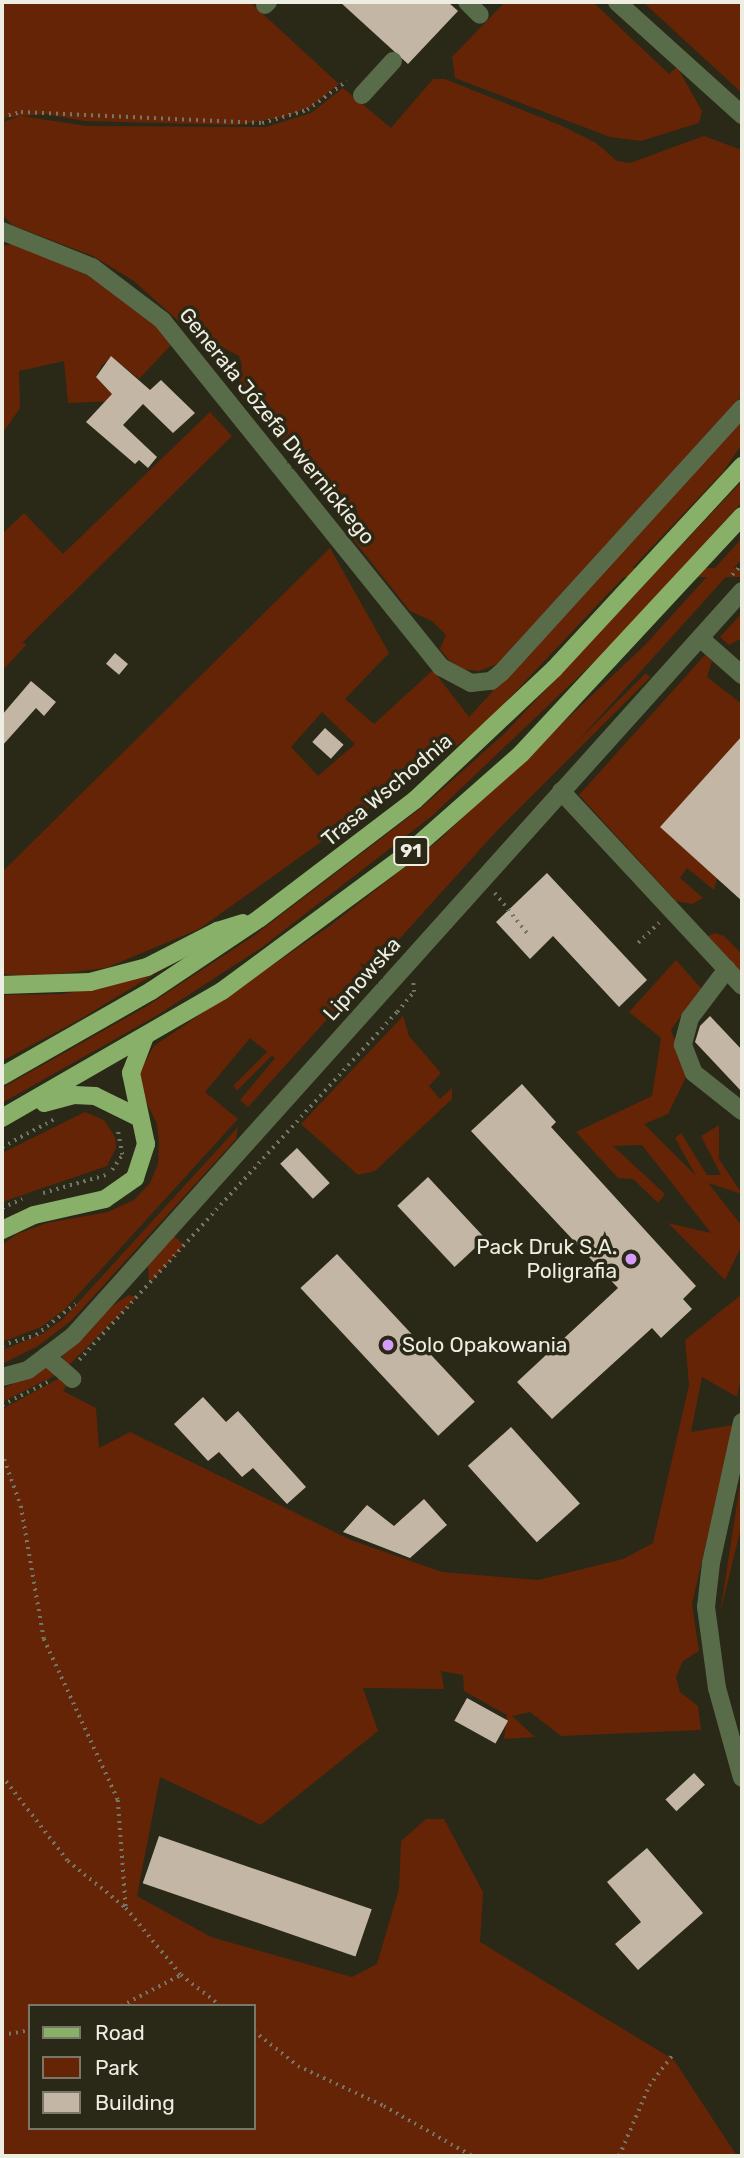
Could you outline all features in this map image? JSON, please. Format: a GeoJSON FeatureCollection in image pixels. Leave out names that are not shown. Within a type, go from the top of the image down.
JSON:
{"type":"FeatureCollection","features":[{"type":"Feature","properties":{"kind":"main road","name":"Trasa Wschodnia"},"geometry":{"type":"LineString","coordinates":[[2,1076],[151,991],[260,918],[404,809],[495,729],[742,466]]}},
{"type":"Feature","properties":{"kind":"main road","name":"91"},"geometry":{"type":"LineString","coordinates":[[9,1114],[145,1037],[267,960],[411,851],[530,745],[742,516]]}},
{"type":"Feature","properties":{"kind":"main road"},"geometry":{"type":"LineString","coordinates":[[2,985],[57,985],[100,979],[147,967],[217,931],[260,918]]}},
{"type":"Feature","properties":{"kind":"main road"},"geometry":{"type":"LineString","coordinates":[[2,1230],[34,1215],[120,1193],[135,1178],[146,1144],[138,1117],[131,1073],[145,1037]]}},
{"type":"Feature","properties":{"kind":"main road"},"geometry":{"type":"LineString","coordinates":[[9,1114],[85,1095],[106,1099],[138,1117]]}},
{"type":"Feature","properties":{"kind":"street"},"geometry":{"type":"LineString","coordinates":[[467,2],[480,15]]}},
{"type":"Feature","properties":{"kind":"street"},"geometry":{"type":"LineString","coordinates":[[617,2],[742,115]]}},
{"type":"Feature","properties":{"kind":"street"},"geometry":{"type":"LineString","coordinates":[[362,95],[393,61]]}},
{"type":"Feature","properties":{"kind":"street","name":"Generała Józefa Dwernickiego"},"geometry":{"type":"LineString","coordinates":[[2,232],[92,267],[152,310],[198,359],[441,667],[464,682],[485,683],[502,673],[742,408]]}},
{"type":"Feature","properties":{"kind":"street","name":"Lipnowska"},"geometry":{"type":"LineString","coordinates":[[2,1377],[28,1370],[72,1336],[742,591]]}},
{"type":"Feature","properties":{"kind":"street"},"geometry":{"type":"LineString","coordinates":[[700,638],[742,675]]}},
{"type":"Feature","properties":{"kind":"street"},"geometry":{"type":"LineString","coordinates":[[561,791],[742,986]]}},
{"type":"Feature","properties":{"kind":"street"},"geometry":{"type":"LineString","coordinates":[[727,969],[690,1018],[683,1045],[694,1073],[742,1111]]}},
{"type":"Feature","properties":{"kind":"street"},"geometry":{"type":"LineString","coordinates":[[46,1356],[72,1379]]}},
{"type":"Feature","properties":{"kind":"street"},"geometry":{"type":"LineString","coordinates":[[742,1422],[710,1563],[706,1607],[717,1688],[742,1778]]}},
{"type":"Feature","properties":{"kind":"path"},"geometry":{"type":"LineString","coordinates":[[2,117],[21,112],[262,123],[307,110],[347,81]]}},
{"type":"Feature","properties":{"kind":"path"},"geometry":{"type":"LineString","coordinates":[[491,888],[528,934]]}},
{"type":"Feature","properties":{"kind":"path"},"geometry":{"type":"LineString","coordinates":[[638,943],[674,910]]}},
{"type":"Feature","properties":{"kind":"path"},"geometry":{"type":"LineString","coordinates":[[2,1147],[61,1116]]}},
{"type":"Feature","properties":{"kind":"path"},"geometry":{"type":"LineString","coordinates":[[2,1208],[108,1174],[122,1155],[123,1144],[114,1122]]}},
{"type":"Feature","properties":{"kind":"path"},"geometry":{"type":"LineString","coordinates":[[2,1453],[21,1506],[44,1639],[118,1800],[126,1908]]}},
{"type":"Feature","properties":{"kind":"path"},"geometry":{"type":"LineString","coordinates":[[2,1776],[68,1861],[126,1908],[181,1975],[218,2004]]}},
{"type":"Feature","properties":{"kind":"path"},"geometry":{"type":"LineString","coordinates":[[125,2004],[181,1975]]}},
{"type":"Feature","properties":{"kind":"path"},"geometry":{"type":"LineString","coordinates":[[2,2035],[28,2031]]}},
{"type":"Feature","properties":{"kind":"path"},"geometry":{"type":"LineString","coordinates":[[256,2033],[298,2066],[384,2106],[472,2156]]}},
{"type":"Feature","properties":{"kind":"path"},"geometry":{"type":"LineString","coordinates":[[619,2156],[649,2085],[673,2054]]}},
{"type":"Feature","properties":{"kind":"green space"},"geometry":{"type":"Polygon","coordinates":[[[2,2],[250,2],[339,84],[310,107],[284,117],[238,125],[84,121],[45,114],[2,118],[2,2]]]}},
{"type":"Feature","properties":{"kind":"green space"},"geometry":{"type":"Polygon","coordinates":[[[505,2],[593,2],[669,74],[677,67],[702,111],[699,123],[641,141],[610,137],[455,78],[452,57],[505,2]]]}},
{"type":"Feature","properties":{"kind":"green space"},"geometry":{"type":"Polygon","coordinates":[[[643,2],[742,2],[742,93],[643,2]]]}},
{"type":"Feature","properties":{"kind":"green space"},"geometry":{"type":"Polygon","coordinates":[[[433,79],[445,79],[560,125],[596,143],[617,161],[630,163],[704,136],[742,150],[742,395],[497,664],[479,671],[462,669],[449,660],[440,649],[446,635],[432,621],[410,611],[345,529],[358,511],[311,472],[237,392],[242,366],[239,356],[185,327],[134,281],[93,256],[12,225],[2,214],[2,122],[21,116],[87,126],[266,127],[311,113],[343,88],[391,128],[433,79]]]}},
{"type":"Feature","properties":{"kind":"green space"},"geometry":{"type":"Polygon","coordinates":[[[14,244],[98,280],[129,300],[173,343],[139,379],[112,357],[101,366],[96,377],[107,389],[111,386],[116,401],[68,403],[64,361],[19,371],[20,408],[2,434],[2,246],[14,244]]]}},
{"type":"Feature","properties":{"kind":"green space"},"geometry":{"type":"Polygon","coordinates":[[[210,412],[232,436],[22,643],[27,644],[2,671],[2,534],[24,513],[63,554],[210,412]]]}},
{"type":"Feature","properties":{"kind":"green space"},"geometry":{"type":"Polygon","coordinates":[[[742,420],[742,444],[723,472],[480,729],[199,929],[106,968],[33,977],[2,974],[2,872],[330,548],[389,653],[345,699],[374,724],[433,670],[469,717],[742,420]],[[322,712],[291,747],[318,776],[355,744],[322,712]]]}},
{"type":"Feature","properties":{"kind":"green space"},"geometry":{"type":"Polygon","coordinates":[[[742,481],[742,502],[615,642],[432,816],[261,948],[156,1016],[2,1103],[2,1088],[147,1006],[252,937],[421,808],[505,733],[742,481]]]}},
{"type":"Feature","properties":{"kind":"green space"},"geometry":{"type":"Polygon","coordinates":[[[742,538],[742,559],[248,1107],[240,1100],[275,1058],[250,1038],[205,1092],[238,1119],[65,1309],[41,1327],[2,1342],[2,1245],[17,1234],[47,1223],[108,1212],[134,1200],[150,1183],[158,1164],[159,1144],[157,1124],[139,1087],[139,1072],[154,1046],[331,925],[438,841],[645,645],[742,538]]]}},
{"type":"Feature","properties":{"kind":"green space"},"geometry":{"type":"Polygon","coordinates":[[[610,568],[742,568],[742,577],[610,577],[610,568]]]}},
{"type":"Feature","properties":{"kind":"green space"},"geometry":{"type":"Polygon","coordinates":[[[742,613],[742,638],[729,645],[720,637],[742,613]]]}},
{"type":"Feature","properties":{"kind":"green space"},"geometry":{"type":"Polygon","coordinates":[[[705,655],[712,661],[707,677],[742,704],[742,736],[660,827],[717,878],[714,890],[687,868],[680,878],[703,898],[692,904],[676,901],[579,795],[705,655]]]}},
{"type":"Feature","properties":{"kind":"green space"},"geometry":{"type":"Polygon","coordinates":[[[646,673],[650,677],[237,1090],[233,1086],[646,673]]]}},
{"type":"Feature","properties":{"kind":"green space"},"geometry":{"type":"Polygon","coordinates":[[[715,933],[724,936],[742,954],[742,974],[708,936],[715,933]]]}},
{"type":"Feature","properties":{"kind":"green space"},"geometry":{"type":"Polygon","coordinates":[[[676,960],[701,988],[671,1030],[688,1073],[668,1114],[644,1124],[696,1176],[675,1138],[681,1133],[707,1175],[721,1175],[701,1136],[719,1125],[719,1159],[742,1194],[708,1183],[742,1226],[742,1245],[725,1280],[668,1223],[711,1233],[642,1145],[613,1146],[665,1194],[658,1203],[633,1179],[618,1178],[576,1132],[652,1096],[661,1038],[629,1012],[676,960]]]}},
{"type":"Feature","properties":{"kind":"green space"},"geometry":{"type":"Polygon","coordinates":[[[171,964],[77,1021],[2,1061],[2,995],[63,994],[121,983],[171,964]]]}},
{"type":"Feature","properties":{"kind":"green space"},"geometry":{"type":"Polygon","coordinates":[[[403,1016],[409,1036],[441,1073],[429,1086],[440,1099],[452,1088],[452,1099],[375,1171],[358,1175],[301,1124],[403,1016]]]}},
{"type":"Feature","properties":{"kind":"green space"},"geometry":{"type":"Polygon","coordinates":[[[85,1112],[104,1120],[115,1137],[116,1148],[107,1166],[2,1202],[2,1153],[85,1112]]]}},
{"type":"Feature","properties":{"kind":"green space"},"geometry":{"type":"Polygon","coordinates":[[[238,1127],[236,1139],[72,1320],[38,1346],[2,1364],[2,1350],[42,1334],[63,1319],[238,1127]]]}},
{"type":"Feature","properties":{"kind":"green space"},"geometry":{"type":"Polygon","coordinates":[[[173,1235],[184,1245],[149,1284],[148,1265],[173,1235]]]}},
{"type":"Feature","properties":{"kind":"green space"},"geometry":{"type":"Polygon","coordinates":[[[742,1294],[742,1372],[737,1397],[702,1377],[691,1432],[733,1425],[692,1604],[699,1651],[683,1661],[676,1677],[680,1692],[698,1706],[701,1730],[561,1736],[530,1712],[512,1716],[535,1737],[504,1739],[507,1715],[464,1691],[463,1675],[441,1671],[444,1689],[363,1688],[378,1731],[261,1825],[160,1777],[137,1896],[211,1937],[352,1977],[377,1964],[399,1889],[401,1841],[426,1819],[444,1819],[483,1892],[480,1942],[674,2060],[737,2156],[2,2156],[2,1409],[60,1378],[69,1383],[63,1391],[96,1408],[99,1448],[130,1432],[351,1540],[442,1572],[538,1580],[623,1559],[653,1543],[689,1385],[685,1340],[742,1294]]]}},
{"type":"Feature","properties":{"kind":"green space"},"geometry":{"type":"Polygon","coordinates":[[[129,1295],[137,1297],[67,1367],[62,1356],[109,1308],[129,1295]]]}},
{"type":"Feature","properties":{"kind":"green space"},"geometry":{"type":"Polygon","coordinates":[[[47,1367],[58,1374],[2,1402],[2,1389],[47,1367]]]}},
{"type":"Feature","properties":{"kind":"green space"},"geometry":{"type":"Polygon","coordinates":[[[742,1471],[742,1523],[720,1614],[742,1471]]]}},
{"type":"Feature","properties":{"kind":"building"},"geometry":{"type":"Polygon","coordinates":[[[340,2],[448,2],[458,11],[408,64],[340,2]]]}},
{"type":"Feature","properties":{"kind":"building"},"geometry":{"type":"Polygon","coordinates":[[[111,356],[150,390],[161,380],[195,413],[173,433],[143,404],[123,425],[157,457],[148,468],[139,460],[135,464],[86,422],[112,394],[96,377],[111,356]]]}},
{"type":"Feature","properties":{"kind":"building"},"geometry":{"type":"Polygon","coordinates":[[[115,653],[128,664],[119,675],[106,664],[115,653]]]}},
{"type":"Feature","properties":{"kind":"building"},"geometry":{"type":"Polygon","coordinates":[[[31,681],[56,702],[44,716],[36,708],[2,746],[2,715],[31,681]]]}},
{"type":"Feature","properties":{"kind":"building"},"geometry":{"type":"Polygon","coordinates":[[[325,728],[344,745],[331,759],[312,742],[325,728]]]}},
{"type":"Feature","properties":{"kind":"building"},"geometry":{"type":"Polygon","coordinates":[[[742,736],[742,901],[660,827],[742,736]]]}},
{"type":"Feature","properties":{"kind":"building"},"geometry":{"type":"Polygon","coordinates":[[[547,873],[647,980],[619,1007],[553,936],[530,959],[496,922],[547,873]]]}},
{"type":"Feature","properties":{"kind":"building"},"geometry":{"type":"Polygon","coordinates":[[[710,1016],[742,1050],[742,1092],[695,1042],[700,1026],[710,1016]]]}},
{"type":"Feature","properties":{"kind":"building","name":"Pack Druk S.A. Poligrafia"},"geometry":{"type":"Polygon","coordinates":[[[522,1084],[556,1122],[551,1127],[696,1286],[683,1299],[692,1309],[661,1338],[652,1328],[552,1419],[517,1382],[618,1288],[471,1131],[522,1084]]]}},
{"type":"Feature","properties":{"kind":"building"},"geometry":{"type":"Polygon","coordinates":[[[297,1148],[330,1183],[313,1199],[280,1164],[297,1148]]]}},
{"type":"Feature","properties":{"kind":"building"},"geometry":{"type":"Polygon","coordinates":[[[428,1177],[485,1238],[455,1267],[397,1206],[428,1177]]]}},
{"type":"Feature","properties":{"kind":"building","name":"Solo Opakowania"},"geometry":{"type":"Polygon","coordinates":[[[337,1254],[475,1402],[438,1436],[300,1288],[337,1254]]]}},
{"type":"Feature","properties":{"kind":"building"},"geometry":{"type":"Polygon","coordinates":[[[203,1397],[226,1422],[238,1411],[306,1487],[287,1504],[253,1468],[242,1477],[219,1452],[208,1461],[174,1424],[203,1397]]]}},
{"type":"Feature","properties":{"kind":"building"},"geometry":{"type":"Polygon","coordinates":[[[511,1427],[580,1504],[537,1542],[468,1466],[511,1427]]]}},
{"type":"Feature","properties":{"kind":"building"},"geometry":{"type":"Polygon","coordinates":[[[424,1499],[447,1525],[410,1558],[343,1532],[367,1505],[394,1526],[424,1499]]]}},
{"type":"Feature","properties":{"kind":"building"},"geometry":{"type":"Polygon","coordinates":[[[467,1698],[508,1721],[496,1744],[454,1721],[467,1698]]]}},
{"type":"Feature","properties":{"kind":"building"},"geometry":{"type":"Polygon","coordinates":[[[694,1773],[705,1785],[676,1811],[665,1800],[694,1773]]]}},
{"type":"Feature","properties":{"kind":"building"},"geometry":{"type":"Polygon","coordinates":[[[159,1836],[372,1909],[355,1957],[143,1883],[159,1836]]]}},
{"type":"Feature","properties":{"kind":"building"},"geometry":{"type":"Polygon","coordinates":[[[647,1848],[703,1913],[638,1970],[615,1944],[641,1922],[607,1882],[647,1848]]]}},
{"type":"Feature","properties":{"kind":"place","name":"Pack Druk S.A. Poligrafia"},"geometry":{"type":"Point","coordinates":[631,1259]}},
{"type":"Feature","properties":{"kind":"place","name":"Solo Opakowania"},"geometry":{"type":"Point","coordinates":[388,1345]}}]}
